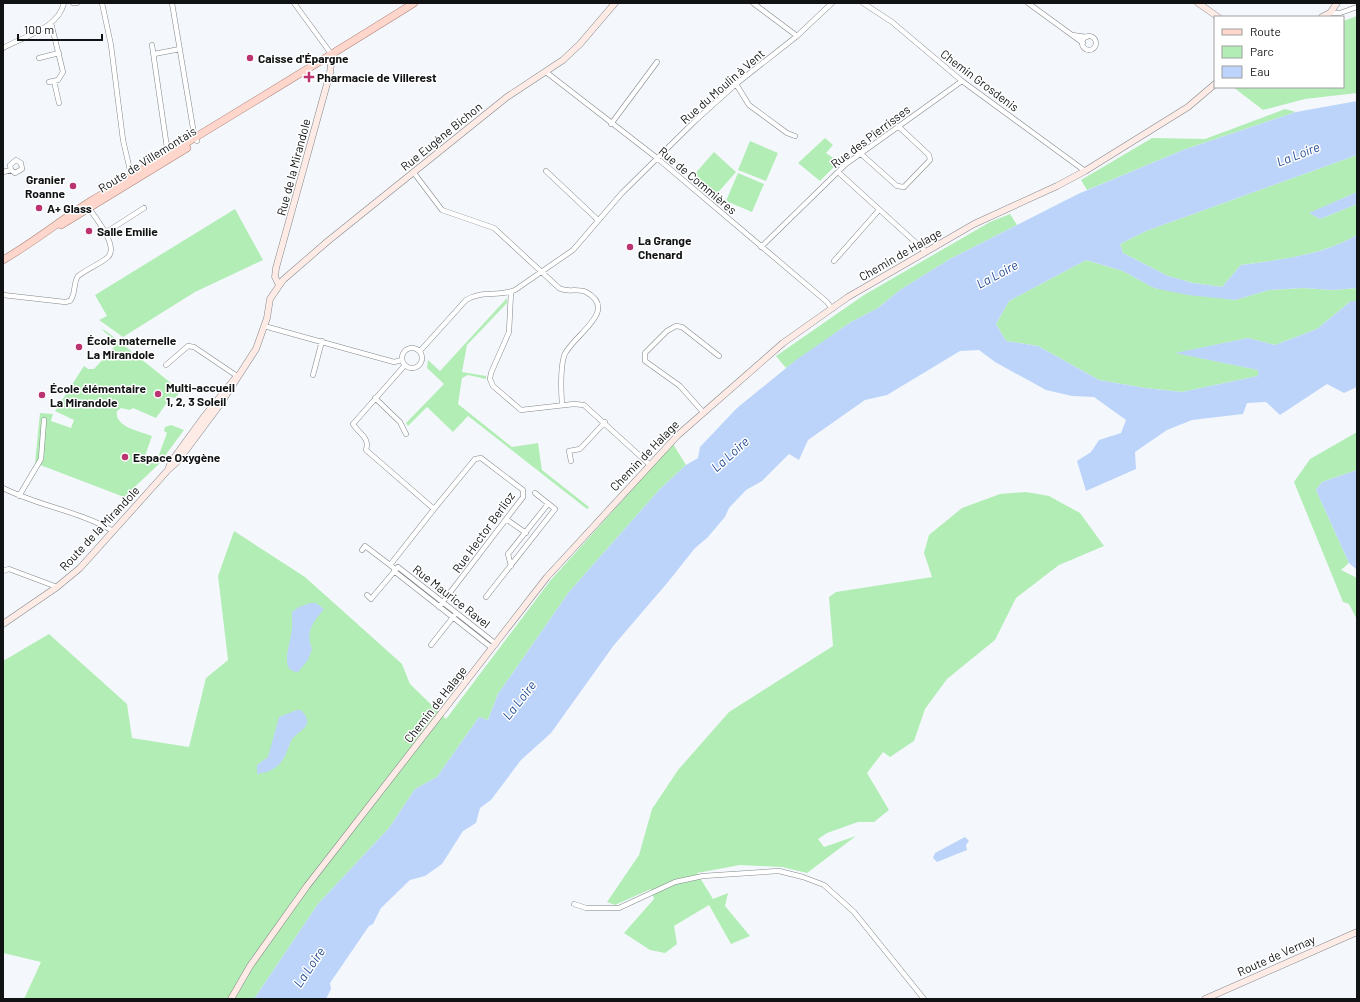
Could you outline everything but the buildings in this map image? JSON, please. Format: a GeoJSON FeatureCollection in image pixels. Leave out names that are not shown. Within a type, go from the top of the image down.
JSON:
{"type":"FeatureCollection","features":[{"type":"Feature","properties":{"kind":"main road","name":"Route de Villemontais"},"geometry":{"type":"LineString","coordinates":[[3,260],[54,228],[69,222],[87,207],[414,3]]}},
{"type":"Feature","properties":{"kind":"main road","name":"Rue Eugène Bichon"},"geometry":{"type":"LineString","coordinates":[[264,326],[270,299],[279,285],[328,241],[507,97],[546,72],[580,44],[615,3]]}},
{"type":"Feature","properties":{"kind":"main road"},"geometry":{"type":"LineString","coordinates":[[1198,3],[1217,16]]}},
{"type":"Feature","properties":{"kind":"main road"},"geometry":{"type":"LineString","coordinates":[[1324,16],[1330,13],[1337,3]]}},
{"type":"Feature","properties":{"kind":"main road","name":"Rue de la Mirandole"},"geometry":{"type":"LineString","coordinates":[[279,285],[275,277],[276,268],[330,73],[332,55]]}},
{"type":"Feature","properties":{"kind":"main road","name":"Chemin de Halage"},"geometry":{"type":"LineString","coordinates":[[231,999],[250,966],[307,886],[561,560],[678,435],[783,343],[832,309],[974,224],[1057,186],[1085,171],[1188,107],[1214,85]]}},
{"type":"Feature","properties":{"kind":"main road","name":"Route de la Mirandole"},"geometry":{"type":"LineString","coordinates":[[3,624],[57,587],[80,568],[168,470],[171,462],[196,432],[256,349],[264,326]]}},
{"type":"Feature","properties":{"kind":"main road","name":"Route de Vernay"},"geometry":{"type":"LineString","coordinates":[[1204,999],[1357,932]]}},
{"type":"Feature","properties":{"kind":"street"},"geometry":{"type":"LineString","coordinates":[[3,48],[51,23],[62,11],[64,3]]}},
{"type":"Feature","properties":{"kind":"street"},"geometry":{"type":"LineString","coordinates":[[73,3],[78,3]]}},
{"type":"Feature","properties":{"kind":"street"},"geometry":{"type":"LineString","coordinates":[[102,3],[110,45],[123,140],[132,179]]}},
{"type":"Feature","properties":{"kind":"street"},"geometry":{"type":"LineString","coordinates":[[172,3],[196,139]]}},
{"type":"Feature","properties":{"kind":"street"},"geometry":{"type":"LineString","coordinates":[[294,3],[332,55]]}},
{"type":"Feature","properties":{"kind":"street"},"geometry":{"type":"LineString","coordinates":[[753,3],[797,36]]}},
{"type":"Feature","properties":{"kind":"street","name":"Rue du Moulin à Vent"},"geometry":{"type":"LineString","coordinates":[[511,292],[568,254],[657,158],[736,84],[797,36],[832,3]]}},
{"type":"Feature","properties":{"kind":"street","name":"Chemin Grosdenis"},"geometry":{"type":"LineString","coordinates":[[864,3],[892,22],[962,81],[1085,171]]}},
{"type":"Feature","properties":{"kind":"street"},"geometry":{"type":"LineString","coordinates":[[1028,3],[1072,35],[1083,43],[1084,47],[1088,50],[1095,46],[1096,42],[1093,38],[1072,35]]}},
{"type":"Feature","properties":{"kind":"street"},"geometry":{"type":"LineString","coordinates":[[1330,13],[1357,7]]}},
{"type":"Feature","properties":{"kind":"street"},"geometry":{"type":"LineString","coordinates":[[51,23],[63,72],[58,80],[51,82],[59,103]]}},
{"type":"Feature","properties":{"kind":"street"},"geometry":{"type":"LineString","coordinates":[[1083,43],[1087,37]]}},
{"type":"Feature","properties":{"kind":"street"},"geometry":{"type":"LineString","coordinates":[[152,45],[170,156]]}},
{"type":"Feature","properties":{"kind":"street"},"geometry":{"type":"LineString","coordinates":[[154,54],[180,50]]}},
{"type":"Feature","properties":{"kind":"street"},"geometry":{"type":"LineString","coordinates":[[39,58],[59,53]]}},
{"type":"Feature","properties":{"kind":"street"},"geometry":{"type":"LineString","coordinates":[[612,124],[657,62]]}},
{"type":"Feature","properties":{"kind":"street","name":"Rue de Commières"},"geometry":{"type":"LineString","coordinates":[[546,72],[657,158],[827,302],[832,309]]}},
{"type":"Feature","properties":{"kind":"street","name":"Rue des Pierrisses"},"geometry":{"type":"LineString","coordinates":[[761,247],[838,172],[860,153],[962,81]]}},
{"type":"Feature","properties":{"kind":"street"},"geometry":{"type":"LineString","coordinates":[[736,84],[749,105],[787,133],[795,136]]}},
{"type":"Feature","properties":{"kind":"street"},"geometry":{"type":"LineString","coordinates":[[860,153],[897,186],[904,187],[930,160],[930,155],[898,126]]}},
{"type":"Feature","properties":{"kind":"street"},"geometry":{"type":"LineString","coordinates":[[3,172],[11,170]]}},
{"type":"Feature","properties":{"kind":"street"},"geometry":{"type":"LineString","coordinates":[[546,171],[598,220]]}},
{"type":"Feature","properties":{"kind":"street"},"geometry":{"type":"LineString","coordinates":[[838,172],[926,252]]}},
{"type":"Feature","properties":{"kind":"street"},"geometry":{"type":"LineString","coordinates":[[414,173],[442,210],[494,228],[559,288],[565,291],[586,292],[594,300],[598,309],[594,321],[564,354],[562,405]]}},
{"type":"Feature","properties":{"kind":"street"},"geometry":{"type":"LineString","coordinates":[[3,295],[65,302],[70,301],[74,295],[76,279],[78,276],[110,254],[111,245],[105,233],[87,207]]}},
{"type":"Feature","properties":{"kind":"street"},"geometry":{"type":"LineString","coordinates":[[105,233],[144,208]]}},
{"type":"Feature","properties":{"kind":"street"},"geometry":{"type":"LineString","coordinates":[[834,261],[879,210]]}},
{"type":"Feature","properties":{"kind":"street"},"geometry":{"type":"LineString","coordinates":[[420,351],[466,300],[477,295],[511,292],[509,332],[492,368],[491,383],[521,410],[584,404],[650,465]]}},
{"type":"Feature","properties":{"kind":"street"},"geometry":{"type":"LineString","coordinates":[[264,326],[394,362],[404,363],[411,368],[418,366],[422,357],[420,351],[414,348],[407,349],[403,354],[404,363],[353,424],[366,438],[368,444],[366,450],[434,509],[390,565]]}},
{"type":"Feature","properties":{"kind":"street"},"geometry":{"type":"LineString","coordinates":[[703,412],[680,386],[645,361],[645,353],[667,331],[676,326],[682,327],[719,356]]}},
{"type":"Feature","properties":{"kind":"street"},"geometry":{"type":"LineString","coordinates":[[313,375],[322,341]]}},
{"type":"Feature","properties":{"kind":"street"},"geometry":{"type":"LineString","coordinates":[[166,365],[188,346],[194,347],[237,376]]}},
{"type":"Feature","properties":{"kind":"street"},"geometry":{"type":"LineString","coordinates":[[375,398],[400,422],[406,434]]}},
{"type":"Feature","properties":{"kind":"street"},"geometry":{"type":"LineString","coordinates":[[20,496],[41,459],[44,420]]}},
{"type":"Feature","properties":{"kind":"street"},"geometry":{"type":"LineString","coordinates":[[571,461],[569,451],[580,449],[605,422]]}},
{"type":"Feature","properties":{"kind":"street","name":"Rue Hector Berlioz"},"geometry":{"type":"LineString","coordinates":[[434,509],[475,459],[481,458],[523,490],[523,497],[489,540],[481,555],[441,604]]}},
{"type":"Feature","properties":{"kind":"street"},"geometry":{"type":"LineString","coordinates":[[3,488],[20,496],[97,522],[113,531]]}},
{"type":"Feature","properties":{"kind":"street"},"geometry":{"type":"LineString","coordinates":[[486,597],[555,509],[535,493]]}},
{"type":"Feature","properties":{"kind":"street"},"geometry":{"type":"LineString","coordinates":[[511,566],[508,554],[526,534],[548,504]]}},
{"type":"Feature","properties":{"kind":"street"},"geometry":{"type":"LineString","coordinates":[[506,519],[526,534]]}},
{"type":"Feature","properties":{"kind":"street","name":"Rue Maurice Ravel"},"geometry":{"type":"LineString","coordinates":[[362,550],[366,546],[494,646]]}},
{"type":"Feature","properties":{"kind":"street"},"geometry":{"type":"LineString","coordinates":[[3,571],[9,569],[57,587]]}},
{"type":"Feature","properties":{"kind":"street"},"geometry":{"type":"LineString","coordinates":[[367,595],[372,598],[396,569]]}},
{"type":"Feature","properties":{"kind":"street"},"geometry":{"type":"LineString","coordinates":[[430,645],[454,615]]}},
{"type":"Feature","properties":{"kind":"street"},"geometry":{"type":"LineString","coordinates":[[574,904],[586,908],[619,908],[675,882],[703,876],[779,871],[803,877],[824,885],[854,912],[924,999]]}},
{"type":"Feature","properties":{"kind":"green space"},"geometry":{"type":"Polygon","coordinates":[[[1357,16],[1357,93],[1305,99],[1263,110],[1234,88],[1344,88],[1344,21],[1357,16]]]}},
{"type":"Feature","properties":{"kind":"green space"},"geometry":{"type":"Polygon","coordinates":[[[1285,109],[1296,112],[1183,150],[1087,190],[1081,180],[1152,138],[1205,139],[1285,109]]]}},
{"type":"Feature","properties":{"kind":"green space"},"geometry":{"type":"Polygon","coordinates":[[[825,138],[833,145],[826,153],[839,162],[820,181],[798,163],[825,138]]]}},
{"type":"Feature","properties":{"kind":"green space"},"geometry":{"type":"Polygon","coordinates":[[[750,141],[778,153],[766,181],[738,170],[750,141]]]}},
{"type":"Feature","properties":{"kind":"green space"},"geometry":{"type":"Polygon","coordinates":[[[714,152],[736,172],[715,196],[693,176],[714,152]]]}},
{"type":"Feature","properties":{"kind":"green space"},"geometry":{"type":"Polygon","coordinates":[[[1357,155],[1357,192],[1310,213],[1320,219],[1357,204],[1357,235],[1329,248],[1301,256],[1241,265],[1222,287],[1193,283],[1168,276],[1123,253],[1120,244],[1146,231],[1357,155]]]}},
{"type":"Feature","properties":{"kind":"green space"},"geometry":{"type":"Polygon","coordinates":[[[738,173],[764,184],[752,212],[726,201],[738,173]]]}},
{"type":"Feature","properties":{"kind":"green space"},"geometry":{"type":"Polygon","coordinates":[[[235,209],[263,260],[195,292],[123,337],[99,320],[107,316],[95,295],[235,209]]]}},
{"type":"Feature","properties":{"kind":"green space"},"geometry":{"type":"Polygon","coordinates":[[[1010,214],[1017,225],[950,259],[900,290],[878,308],[851,322],[786,368],[776,356],[864,295],[990,222],[1010,214]]]}},
{"type":"Feature","properties":{"kind":"green space"},"geometry":{"type":"Polygon","coordinates":[[[1086,260],[1123,271],[1154,288],[1235,300],[1269,290],[1303,288],[1333,290],[1357,288],[1357,301],[1351,301],[1317,329],[1275,345],[1248,338],[1177,353],[1258,370],[1258,376],[1182,392],[1145,388],[1099,380],[1038,346],[1006,341],[996,324],[1009,301],[1086,260]]]}},
{"type":"Feature","properties":{"kind":"green space"},"geometry":{"type":"Polygon","coordinates":[[[507,298],[507,303],[467,345],[462,372],[486,376],[486,379],[468,375],[462,378],[458,404],[512,447],[538,443],[542,470],[589,507],[587,509],[468,416],[453,432],[427,407],[408,426],[406,423],[444,384],[427,368],[428,360],[440,371],[507,298]]]}},
{"type":"Feature","properties":{"kind":"green space"},"geometry":{"type":"Polygon","coordinates":[[[101,329],[106,331],[181,391],[175,398],[171,397],[156,418],[133,408],[130,410],[121,408],[117,411],[117,416],[124,425],[152,436],[145,456],[157,460],[167,433],[164,431],[165,427],[171,425],[184,430],[159,464],[124,497],[35,463],[40,413],[53,414],[51,421],[71,428],[74,420],[55,411],[84,366],[88,369],[94,369],[118,343],[101,329]]]}},
{"type":"Feature","properties":{"kind":"green space"},"geometry":{"type":"Polygon","coordinates":[[[1357,432],[1357,470],[1322,482],[1316,490],[1349,563],[1341,570],[1357,578],[1357,620],[1349,604],[1343,602],[1294,482],[1310,459],[1357,432]]]}},
{"type":"Feature","properties":{"kind":"green space"},"geometry":{"type":"Polygon","coordinates":[[[673,444],[686,465],[660,489],[569,592],[498,694],[488,720],[479,717],[437,777],[415,789],[389,828],[318,904],[254,999],[24,999],[41,962],[3,953],[3,661],[49,634],[127,704],[132,738],[189,747],[206,678],[228,660],[218,576],[234,531],[305,577],[402,664],[410,684],[446,719],[550,581],[673,444]]]}},
{"type":"Feature","properties":{"kind":"green space"},"geometry":{"type":"Polygon","coordinates":[[[1026,492],[1049,496],[1080,513],[1104,546],[1059,565],[1016,598],[995,640],[947,679],[925,709],[914,741],[890,757],[883,752],[867,773],[889,810],[874,822],[858,822],[827,833],[818,839],[824,847],[856,836],[807,873],[782,867],[740,865],[697,873],[713,899],[728,893],[725,906],[750,936],[731,944],[709,905],[674,926],[677,944],[665,953],[650,950],[624,933],[654,899],[651,889],[615,905],[607,902],[639,855],[652,809],[678,770],[729,712],[833,646],[829,597],[836,592],[932,577],[924,553],[929,535],[962,508],[1000,494],[1026,492]]]}},
{"type":"Feature","properties":{"kind":"water","name":"La Loire"},"geometry":{"type":"Polygon","coordinates":[[[1357,101],[1357,155],[1146,231],[1120,244],[1123,253],[1168,276],[1193,283],[1222,287],[1241,265],[1301,256],[1329,248],[1357,235],[1357,288],[1333,290],[1303,288],[1269,290],[1235,300],[1188,295],[1154,288],[1123,271],[1086,260],[1009,301],[996,324],[1006,341],[1038,346],[1099,380],[1145,388],[1182,392],[1258,376],[1258,370],[1175,353],[1248,338],[1275,345],[1317,329],[1351,301],[1357,301],[1357,387],[1344,393],[1327,384],[1280,415],[1266,402],[1247,403],[1243,414],[1192,420],[1167,430],[1135,452],[1136,469],[1086,491],[1077,461],[1091,452],[1099,440],[1121,433],[1126,420],[1094,397],[1072,396],[1046,390],[995,362],[979,350],[960,351],[887,395],[865,400],[808,440],[799,460],[789,454],[762,481],[746,490],[729,508],[725,517],[707,538],[695,548],[614,645],[551,733],[521,760],[491,800],[480,808],[476,823],[463,831],[442,864],[425,876],[410,880],[381,908],[373,924],[369,926],[330,983],[331,989],[326,999],[254,999],[318,904],[389,828],[415,789],[437,777],[479,717],[488,720],[498,694],[569,592],[660,489],[686,465],[698,458],[700,447],[737,408],[796,360],[851,322],[878,308],[900,290],[950,259],[1078,194],[1183,150],[1296,112],[1357,101]]]}},
{"type":"Feature","properties":{"kind":"water"},"geometry":{"type":"Polygon","coordinates":[[[1357,192],[1357,204],[1320,219],[1309,213],[1357,192]]]}},
{"type":"Feature","properties":{"kind":"water"},"geometry":{"type":"Polygon","coordinates":[[[1357,470],[1356,569],[1349,563],[1316,490],[1322,482],[1357,470]]]}},
{"type":"Feature","properties":{"kind":"water"},"geometry":{"type":"Polygon","coordinates":[[[310,603],[316,603],[324,609],[316,618],[311,628],[309,637],[312,649],[308,660],[298,672],[292,671],[287,663],[287,657],[292,629],[292,612],[299,607],[310,603]]]}},
{"type":"Feature","properties":{"kind":"water"},"geometry":{"type":"Polygon","coordinates":[[[297,710],[301,710],[305,715],[307,720],[306,726],[292,739],[280,764],[268,772],[257,774],[257,765],[268,757],[279,717],[297,710]]]}},
{"type":"Feature","properties":{"kind":"water"},"geometry":{"type":"Polygon","coordinates":[[[965,837],[969,841],[966,845],[967,850],[937,862],[933,858],[935,853],[965,837]]]}},
{"type":"Feature","properties":{"kind":"place","name":"Caisse d'Épargne"},"geometry":{"type":"Point","coordinates":[250,58]}},
{"type":"Feature","properties":{"kind":"place","name":"Pharmacie de Villerest"},"geometry":{"type":"Point","coordinates":[309,77]}},
{"type":"Feature","properties":{"kind":"place","name":"Granier Roanne"},"geometry":{"type":"Point","coordinates":[73,186]}},
{"type":"Feature","properties":{"kind":"place","name":"A+ Glass"},"geometry":{"type":"Point","coordinates":[39,208]}},
{"type":"Feature","properties":{"kind":"place","name":"Salle Emilie"},"geometry":{"type":"Point","coordinates":[89,231]}},
{"type":"Feature","properties":{"kind":"place","name":"La Grange Chenard"},"geometry":{"type":"Point","coordinates":[630,247]}},
{"type":"Feature","properties":{"kind":"place","name":"École maternelle La Mirandole"},"geometry":{"type":"Point","coordinates":[79,347]}},
{"type":"Feature","properties":{"kind":"place","name":"Multi-accueil 1, 2, 3 Soleil"},"geometry":{"type":"Point","coordinates":[158,394]}},
{"type":"Feature","properties":{"kind":"place","name":"École élémentaire La Mirandole"},"geometry":{"type":"Point","coordinates":[42,395]}},
{"type":"Feature","properties":{"kind":"place","name":"Espace Oxygène"},"geometry":{"type":"Point","coordinates":[125,457]}}]}
